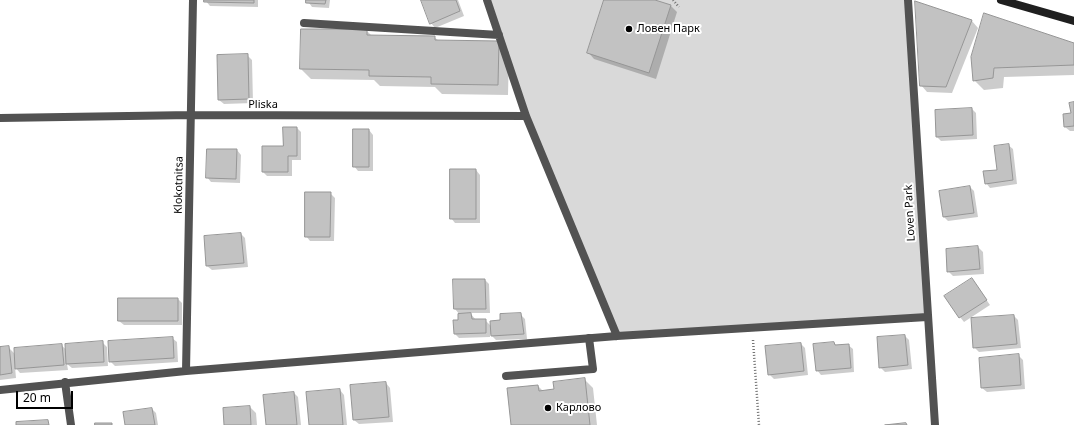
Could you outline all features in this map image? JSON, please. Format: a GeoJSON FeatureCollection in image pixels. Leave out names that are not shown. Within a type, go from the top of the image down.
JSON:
{"type":"FeatureCollection","features":[{"type":"Feature","properties":{"kind":"main road"},"geometry":{"type":"LineString","coordinates":[[1001,0],[1074,21]]}},
{"type":"Feature","properties":{"kind":"street","name":"Klokotnitsa"},"geometry":{"type":"LineString","coordinates":[[186,372],[193,0]]}},
{"type":"Feature","properties":{"kind":"street"},"geometry":{"type":"LineString","coordinates":[[487,0],[526,116],[617,336]]}},
{"type":"Feature","properties":{"kind":"street","name":"Loven Park"},"geometry":{"type":"LineString","coordinates":[[908,0],[935,425]]}},
{"type":"Feature","properties":{"kind":"street"},"geometry":{"type":"LineString","coordinates":[[304,23],[499,35]]}},
{"type":"Feature","properties":{"kind":"street","name":"Pliska"},"geometry":{"type":"LineString","coordinates":[[0,118],[192,115],[526,116]]}},
{"type":"Feature","properties":{"kind":"street"},"geometry":{"type":"LineString","coordinates":[[0,390],[65,382],[589,338],[927,317]]}},
{"type":"Feature","properties":{"kind":"street"},"geometry":{"type":"LineString","coordinates":[[506,376],[593,369],[589,338]]}},
{"type":"Feature","properties":{"kind":"street"},"geometry":{"type":"LineString","coordinates":[[65,382],[71,425]]}},
{"type":"Feature","properties":{"kind":"path"},"geometry":{"type":"LineString","coordinates":[[673,0],[679,7]]}},
{"type":"Feature","properties":{"kind":"path"},"geometry":{"type":"LineString","coordinates":[[752,327],[759,425]]}},
{"type":"Feature","properties":{"kind":"shaded area"},"geometry":{"type":"Polygon","coordinates":[[[487,0],[908,0],[927,317],[617,336],[526,116],[487,0]]]}},
{"type":"Feature","properties":{"kind":"building"},"geometry":{"type":"Polygon","coordinates":[[[204,0],[254,0],[254,3],[204,2],[204,0]]]}},
{"type":"Feature","properties":{"kind":"building"},"geometry":{"type":"Polygon","coordinates":[[[306,0],[326,0],[325,4],[306,3],[306,0]]]}},
{"type":"Feature","properties":{"kind":"building"},"geometry":{"type":"Polygon","coordinates":[[[421,0],[456,0],[460,11],[430,24],[421,0]]]}},
{"type":"Feature","properties":{"kind":"building","name":"Ловен Парк"},"geometry":{"type":"Polygon","coordinates":[[[604,0],[655,0],[671,5],[649,73],[587,53],[604,0]]]}},
{"type":"Feature","properties":{"kind":"building"},"geometry":{"type":"Polygon","coordinates":[[[915,1],[972,20],[946,87],[920,86],[915,1]]]}},
{"type":"Feature","properties":{"kind":"building"},"geometry":{"type":"Polygon","coordinates":[[[984,13],[1074,43],[1074,65],[994,68],[993,78],[973,81],[971,57],[984,13]]]}},
{"type":"Feature","properties":{"kind":"building"},"geometry":{"type":"Polygon","coordinates":[[[301,29],[367,29],[367,35],[435,36],[435,40],[499,41],[498,85],[431,84],[431,77],[369,76],[369,70],[300,69],[301,29]]]}},
{"type":"Feature","properties":{"kind":"building"},"geometry":{"type":"Polygon","coordinates":[[[248,54],[249,99],[218,100],[217,55],[248,54]]]}},
{"type":"Feature","properties":{"kind":"building"},"geometry":{"type":"Polygon","coordinates":[[[1074,102],[1074,126],[1064,127],[1063,114],[1071,113],[1069,103],[1074,102]]]}},
{"type":"Feature","properties":{"kind":"building"},"geometry":{"type":"Polygon","coordinates":[[[972,108],[973,135],[936,137],[935,110],[972,108]]]}},
{"type":"Feature","properties":{"kind":"building"},"geometry":{"type":"Polygon","coordinates":[[[283,127],[297,127],[297,156],[288,156],[288,172],[262,172],[262,146],[283,146],[283,127]]]}},
{"type":"Feature","properties":{"kind":"building"},"geometry":{"type":"Polygon","coordinates":[[[353,129],[369,129],[369,167],[353,167],[353,129]]]}},
{"type":"Feature","properties":{"kind":"building"},"geometry":{"type":"Polygon","coordinates":[[[1009,144],[1013,180],[985,184],[983,171],[997,170],[994,146],[1009,144]]]}},
{"type":"Feature","properties":{"kind":"building"},"geometry":{"type":"Polygon","coordinates":[[[207,149],[237,149],[236,179],[206,178],[207,149]]]}},
{"type":"Feature","properties":{"kind":"building"},"geometry":{"type":"Polygon","coordinates":[[[450,169],[476,169],[476,219],[450,219],[450,169]]]}},
{"type":"Feature","properties":{"kind":"building"},"geometry":{"type":"Polygon","coordinates":[[[970,186],[974,213],[943,217],[939,191],[970,186]]]}},
{"type":"Feature","properties":{"kind":"building"},"geometry":{"type":"Polygon","coordinates":[[[305,192],[331,192],[330,237],[305,237],[305,192]]]}},
{"type":"Feature","properties":{"kind":"building"},"geometry":{"type":"Polygon","coordinates":[[[241,233],[244,263],[206,266],[204,236],[241,233]]]}},
{"type":"Feature","properties":{"kind":"building"},"geometry":{"type":"Polygon","coordinates":[[[978,246],[980,269],[947,272],[946,249],[978,246]]]}},
{"type":"Feature","properties":{"kind":"building"},"geometry":{"type":"Polygon","coordinates":[[[972,278],[987,300],[959,318],[944,296],[972,278]]]}},
{"type":"Feature","properties":{"kind":"building"},"geometry":{"type":"Polygon","coordinates":[[[453,279],[485,279],[486,309],[454,309],[453,279]]]}},
{"type":"Feature","properties":{"kind":"building"},"geometry":{"type":"Polygon","coordinates":[[[118,298],[178,298],[178,321],[118,321],[118,298]]]}},
{"type":"Feature","properties":{"kind":"building"},"geometry":{"type":"Polygon","coordinates":[[[471,313],[472,319],[486,319],[486,333],[454,334],[453,320],[458,320],[458,314],[471,313]]]}},
{"type":"Feature","properties":{"kind":"building"},"geometry":{"type":"Polygon","coordinates":[[[521,313],[524,334],[491,336],[490,321],[500,320],[500,314],[521,313]]]}},
{"type":"Feature","properties":{"kind":"building"},"geometry":{"type":"Polygon","coordinates":[[[1014,315],[1017,344],[973,348],[971,318],[1014,315]]]}},
{"type":"Feature","properties":{"kind":"building"},"geometry":{"type":"Polygon","coordinates":[[[905,335],[908,365],[879,368],[877,337],[905,335]]]}},
{"type":"Feature","properties":{"kind":"building"},"geometry":{"type":"Polygon","coordinates":[[[173,337],[174,358],[109,362],[108,341],[173,337]]]}},
{"type":"Feature","properties":{"kind":"building"},"geometry":{"type":"Polygon","coordinates":[[[103,341],[104,362],[66,364],[65,344],[103,341]]]}},
{"type":"Feature","properties":{"kind":"building"},"geometry":{"type":"Polygon","coordinates":[[[834,342],[835,345],[849,344],[851,368],[816,371],[813,344],[834,342]]]}},
{"type":"Feature","properties":{"kind":"building"},"geometry":{"type":"Polygon","coordinates":[[[801,343],[804,371],[768,375],[765,346],[801,343]]]}},
{"type":"Feature","properties":{"kind":"building"},"geometry":{"type":"Polygon","coordinates":[[[62,344],[64,365],[15,369],[14,348],[62,344]]]}},
{"type":"Feature","properties":{"kind":"building"},"geometry":{"type":"Polygon","coordinates":[[[9,346],[12,373],[0,375],[0,347],[9,346]]]}},
{"type":"Feature","properties":{"kind":"building"},"geometry":{"type":"Polygon","coordinates":[[[1019,354],[1021,385],[981,388],[979,358],[1019,354]]]}},
{"type":"Feature","properties":{"kind":"building","name":"Карлово"},"geometry":{"type":"Polygon","coordinates":[[[585,378],[590,425],[511,425],[507,388],[538,385],[539,391],[554,389],[553,382],[585,378]]]}},
{"type":"Feature","properties":{"kind":"building"},"geometry":{"type":"Polygon","coordinates":[[[386,382],[389,417],[353,420],[350,385],[386,382]]]}},
{"type":"Feature","properties":{"kind":"building"},"geometry":{"type":"Polygon","coordinates":[[[340,389],[343,425],[309,425],[306,392],[340,389]]]}},
{"type":"Feature","properties":{"kind":"building"},"geometry":{"type":"Polygon","coordinates":[[[294,392],[297,425],[266,425],[263,395],[294,392]]]}},
{"type":"Feature","properties":{"kind":"building"},"geometry":{"type":"Polygon","coordinates":[[[250,406],[251,425],[224,425],[223,408],[250,406]]]}},
{"type":"Feature","properties":{"kind":"building"},"geometry":{"type":"Polygon","coordinates":[[[152,408],[155,425],[125,425],[123,412],[152,408]]]}},
{"type":"Feature","properties":{"kind":"building"},"geometry":{"type":"Polygon","coordinates":[[[48,420],[49,425],[16,425],[16,422],[48,420]]]}},
{"type":"Feature","properties":{"kind":"building"},"geometry":{"type":"Polygon","coordinates":[[[95,423],[112,423],[112,425],[95,425],[95,423]]]}},
{"type":"Feature","properties":{"kind":"building"},"geometry":{"type":"Polygon","coordinates":[[[906,423],[907,425],[885,425],[906,423]]]}},
{"type":"Feature","properties":{"kind":"place","name":"Ловен Парк"},"geometry":{"type":"Point","coordinates":[629,29]}},
{"type":"Feature","properties":{"kind":"place","name":"Карлово"},"geometry":{"type":"Point","coordinates":[548,408]}}]}
